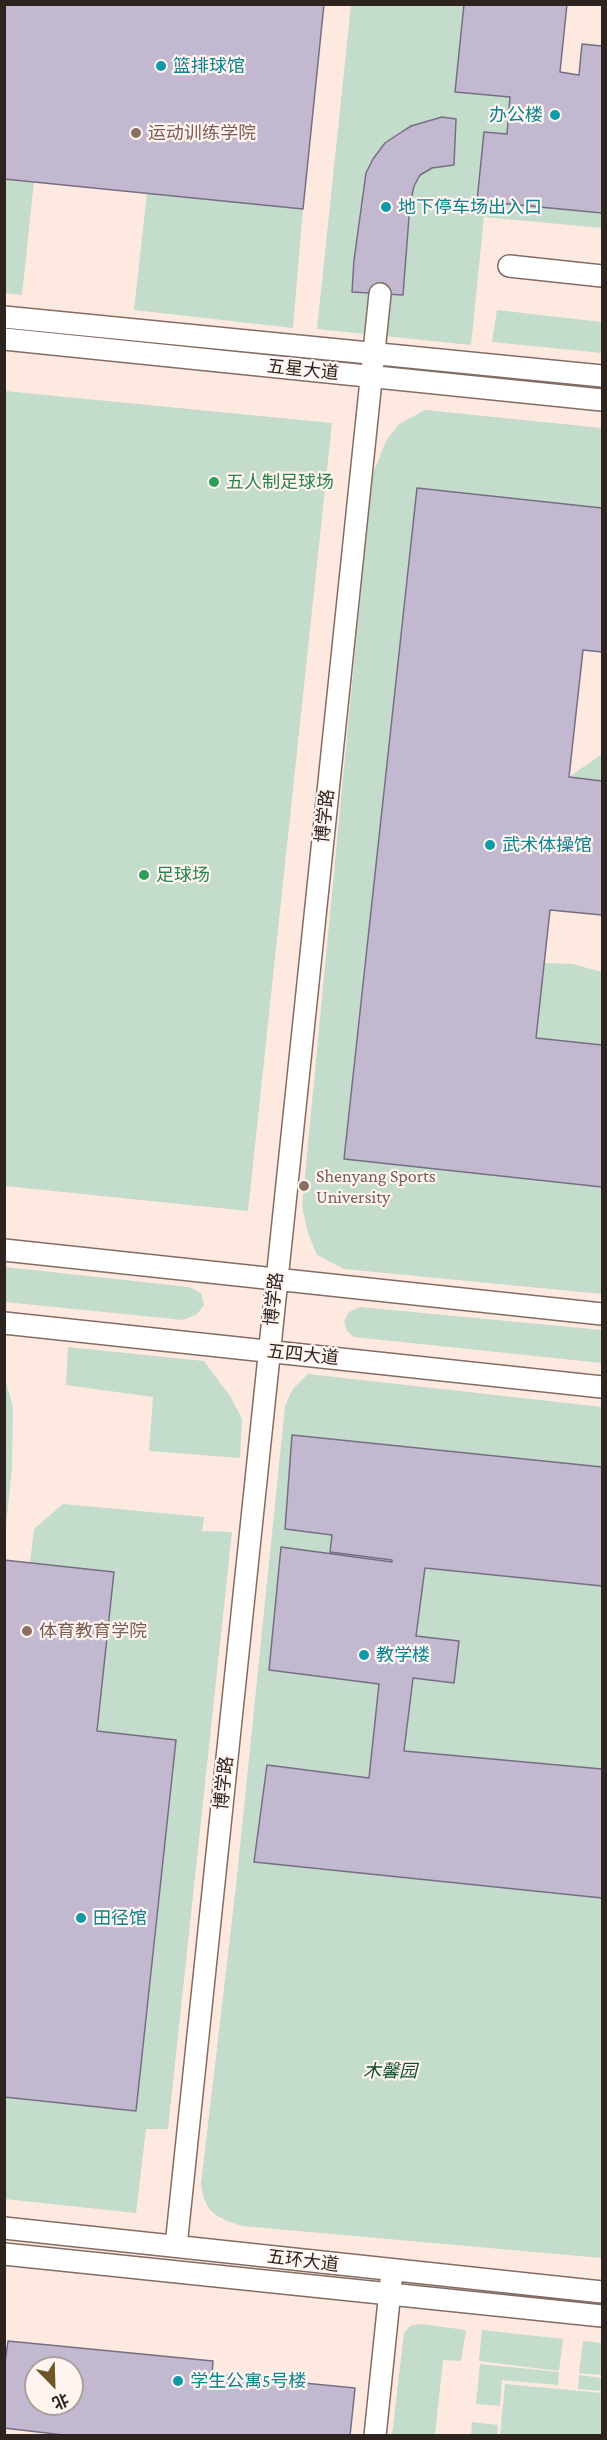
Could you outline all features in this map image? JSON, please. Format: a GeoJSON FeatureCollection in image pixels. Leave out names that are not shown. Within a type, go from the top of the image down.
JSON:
{"type":"FeatureCollection","features":[{"type":"Feature","properties":{"kind":"lane"},"geometry":{"type":"LineString","coordinates":[[509,266],[603,276]]}},
{"type":"Feature","properties":{"kind":"lane","name":"博学路"},"geometry":{"type":"LineString","coordinates":[[176,2246],[380,294]]}},
{"type":"Feature","properties":{"kind":"lane","name":"五星大道"},"geometry":{"type":"LineString","coordinates":[[4,317],[603,376]]}},
{"type":"Feature","properties":{"kind":"lane","name":"五星大道"},"geometry":{"type":"LineString","coordinates":[[4,339],[603,400]]}},
{"type":"Feature","properties":{"kind":"lane"},"geometry":{"type":"LineString","coordinates":[[4,1250],[603,1314]]}},
{"type":"Feature","properties":{"kind":"lane","name":"五四大道"},"geometry":{"type":"LineString","coordinates":[[4,1323],[603,1387]]}},
{"type":"Feature","properties":{"kind":"lane","name":"五环大道"},"geometry":{"type":"LineString","coordinates":[[4,2228],[603,2292]]}},
{"type":"Feature","properties":{"kind":"lane","name":"五环大道"},"geometry":{"type":"LineString","coordinates":[[4,2254],[603,2316]]}},
{"type":"Feature","properties":{"kind":"lane"},"geometry":{"type":"LineString","coordinates":[[375,2436],[392,2271]]}},
{"type":"Feature","properties":{"kind":"shaded area","name":"Shenyang Sports University"},"geometry":{"type":"Polygon","coordinates":[[[5,5],[602,5],[602,2435],[5,2436],[5,5]]]}},
{"type":"Feature","properties":{"kind":"green space"},"geometry":{"type":"Polygon","coordinates":[[[351,5],[464,5],[455,92],[510,97],[507,134],[484,132],[477,201],[602,213],[602,228],[484,217],[471,345],[317,329],[351,5]]]}},
{"type":"Feature","properties":{"kind":"green space"},"geometry":{"type":"Polygon","coordinates":[[[4,179],[34,181],[22,295],[5,293],[4,179]]]}},
{"type":"Feature","properties":{"kind":"green space"},"geometry":{"type":"Polygon","coordinates":[[[147,193],[303,209],[293,328],[134,310],[147,193]]]}},
{"type":"Feature","properties":{"kind":"green space"},"geometry":{"type":"Polygon","coordinates":[[[497,310],[602,322],[602,353],[492,342],[497,310]]]}},
{"type":"Feature","properties":{"kind":"green space","name":"足球场"},"geometry":{"type":"Polygon","coordinates":[[[5,391],[332,423],[248,1211],[5,1186],[5,391]]]}},
{"type":"Feature","properties":{"kind":"green space"},"geometry":{"type":"Polygon","coordinates":[[[425,410],[602,428],[602,508],[417,489],[344,1159],[602,1187],[602,1294],[344,1269],[317,1255],[308,1233],[302,1206],[372,476],[386,441],[399,424],[425,410]]]}},
{"type":"Feature","properties":{"kind":"green space"},"geometry":{"type":"Polygon","coordinates":[[[602,754],[602,781],[569,777],[602,754]]]}},
{"type":"Feature","properties":{"kind":"green space"},"geometry":{"type":"Polygon","coordinates":[[[544,963],[572,964],[602,972],[602,1045],[536,1038],[544,963]]]}},
{"type":"Feature","properties":{"kind":"green space"},"geometry":{"type":"Polygon","coordinates":[[[5,1267],[189,1287],[201,1293],[204,1305],[197,1314],[183,1320],[5,1302],[5,1267]]]}},
{"type":"Feature","properties":{"kind":"green space"},"geometry":{"type":"Polygon","coordinates":[[[360,1307],[602,1330],[602,1363],[354,1337],[347,1331],[344,1321],[349,1312],[360,1307]]]}},
{"type":"Feature","properties":{"kind":"green space"},"geometry":{"type":"Polygon","coordinates":[[[68,1347],[204,1361],[230,1396],[242,1419],[240,1458],[149,1451],[153,1397],[66,1385],[68,1347]]]}},
{"type":"Feature","properties":{"kind":"green space","name":"木馨园"},"geometry":{"type":"Polygon","coordinates":[[[308,1374],[602,1407],[602,2258],[242,2226],[218,2216],[205,2202],[201,2184],[236,1886],[285,1406],[293,1389],[308,1374]]]}},
{"type":"Feature","properties":{"kind":"green space"},"geometry":{"type":"Polygon","coordinates":[[[5,1379],[13,1407],[12,1468],[5,1536],[5,1379]]]}},
{"type":"Feature","properties":{"kind":"green space"},"geometry":{"type":"Polygon","coordinates":[[[63,1504],[204,1517],[202,1531],[232,1532],[168,2129],[146,2129],[136,2213],[5,2199],[5,1560],[30,1563],[34,1529],[63,1504]]]}},
{"type":"Feature","properties":{"kind":"green space"},"geometry":{"type":"Polygon","coordinates":[[[421,2324],[466,2330],[461,2361],[443,2360],[435,2435],[392,2435],[404,2333],[410,2326],[421,2324]]]}},
{"type":"Feature","properties":{"kind":"green space"},"geometry":{"type":"Polygon","coordinates":[[[482,2330],[563,2339],[559,2371],[479,2361],[482,2330]]]}},
{"type":"Feature","properties":{"kind":"green space"},"geometry":{"type":"Polygon","coordinates":[[[583,2341],[602,2343],[602,2375],[579,2373],[583,2341]]]}},
{"type":"Feature","properties":{"kind":"green space"},"geometry":{"type":"Polygon","coordinates":[[[480,2364],[559,2372],[558,2385],[502,2380],[500,2406],[476,2404],[480,2364]]]}},
{"type":"Feature","properties":{"kind":"green space"},"geometry":{"type":"Polygon","coordinates":[[[579,2375],[602,2378],[602,2391],[578,2389],[579,2375]]]}},
{"type":"Feature","properties":{"kind":"green space"},"geometry":{"type":"Polygon","coordinates":[[[505,2384],[602,2393],[602,2435],[500,2435],[505,2384]]]}},
{"type":"Feature","properties":{"kind":"green space"},"geometry":{"type":"Polygon","coordinates":[[[472,2422],[498,2425],[497,2435],[471,2435],[472,2422]]]}},
{"type":"Feature","properties":{"kind":"building","name":"篮排球馆"},"geometry":{"type":"Polygon","coordinates":[[[4,4],[324,4],[303,209],[4,179],[4,4]]]}},
{"type":"Feature","properties":{"kind":"building","name":"办公楼"},"geometry":{"type":"Polygon","coordinates":[[[464,4],[567,4],[560,72],[579,75],[582,44],[602,46],[602,213],[477,201],[484,132],[507,134],[510,97],[455,92],[464,4]]]}},
{"type":"Feature","properties":{"kind":"building","name":"地下停车场出入口"},"geometry":{"type":"Polygon","coordinates":[[[442,117],[456,119],[454,165],[432,168],[420,175],[414,186],[410,204],[403,295],[352,292],[366,173],[373,159],[385,143],[411,126],[442,117]]]}},
{"type":"Feature","properties":{"kind":"building","name":"武术体操馆"},"geometry":{"type":"Polygon","coordinates":[[[417,488],[602,508],[602,652],[583,650],[569,777],[602,781],[602,915],[550,910],[536,1038],[602,1045],[602,1187],[344,1159],[417,488]]]}},
{"type":"Feature","properties":{"kind":"building","name":"教学楼"},"geometry":{"type":"Polygon","coordinates":[[[292,1435],[602,1467],[602,1586],[425,1568],[416,1636],[459,1641],[454,1683],[413,1678],[404,1751],[602,1769],[602,1898],[254,1862],[267,1765],[369,1778],[379,1684],[269,1670],[281,1547],[392,1562],[392,1560],[330,1552],[332,1535],[285,1529],[292,1435]]]}},
{"type":"Feature","properties":{"kind":"building","name":"田径馆"},"geometry":{"type":"Polygon","coordinates":[[[4,1560],[114,1572],[97,1731],[176,1740],[136,2111],[4,2097],[4,1560]]]}},
{"type":"Feature","properties":{"kind":"building","name":"学生公寓5号楼"},"geometry":{"type":"Polygon","coordinates":[[[8,2341],[213,2361],[212,2374],[355,2388],[350,2436],[72,2436],[4,2428],[4,2369],[8,2341]]]}},
{"type":"Feature","properties":{"kind":"place","name":"篮排球馆"},"geometry":{"type":"Point","coordinates":[161,66]}},
{"type":"Feature","properties":{"kind":"place","name":"办公楼"},"geometry":{"type":"Point","coordinates":[555,115]}},
{"type":"Feature","properties":{"kind":"place","name":"运动训练学院"},"geometry":{"type":"Point","coordinates":[136,133]}},
{"type":"Feature","properties":{"kind":"place","name":"地下停车场出入口"},"geometry":{"type":"Point","coordinates":[386,207]}},
{"type":"Feature","properties":{"kind":"place","name":"五人制足球场"},"geometry":{"type":"Point","coordinates":[214,482]}},
{"type":"Feature","properties":{"kind":"place","name":"武术体操馆"},"geometry":{"type":"Point","coordinates":[490,845]}},
{"type":"Feature","properties":{"kind":"place","name":"足球场"},"geometry":{"type":"Point","coordinates":[144,875]}},
{"type":"Feature","properties":{"kind":"place","name":"Shenyang Sports University"},"geometry":{"type":"Point","coordinates":[304,1186]}},
{"type":"Feature","properties":{"kind":"place","name":"体育教育学院"},"geometry":{"type":"Point","coordinates":[27,1631]}},
{"type":"Feature","properties":{"kind":"place","name":"教学楼"},"geometry":{"type":"Point","coordinates":[364,1655]}},
{"type":"Feature","properties":{"kind":"place","name":"田径馆"},"geometry":{"type":"Point","coordinates":[81,1918]}},
{"type":"Feature","properties":{"kind":"place","name":"学生公寓5号楼"},"geometry":{"type":"Point","coordinates":[178,2381]}}]}
